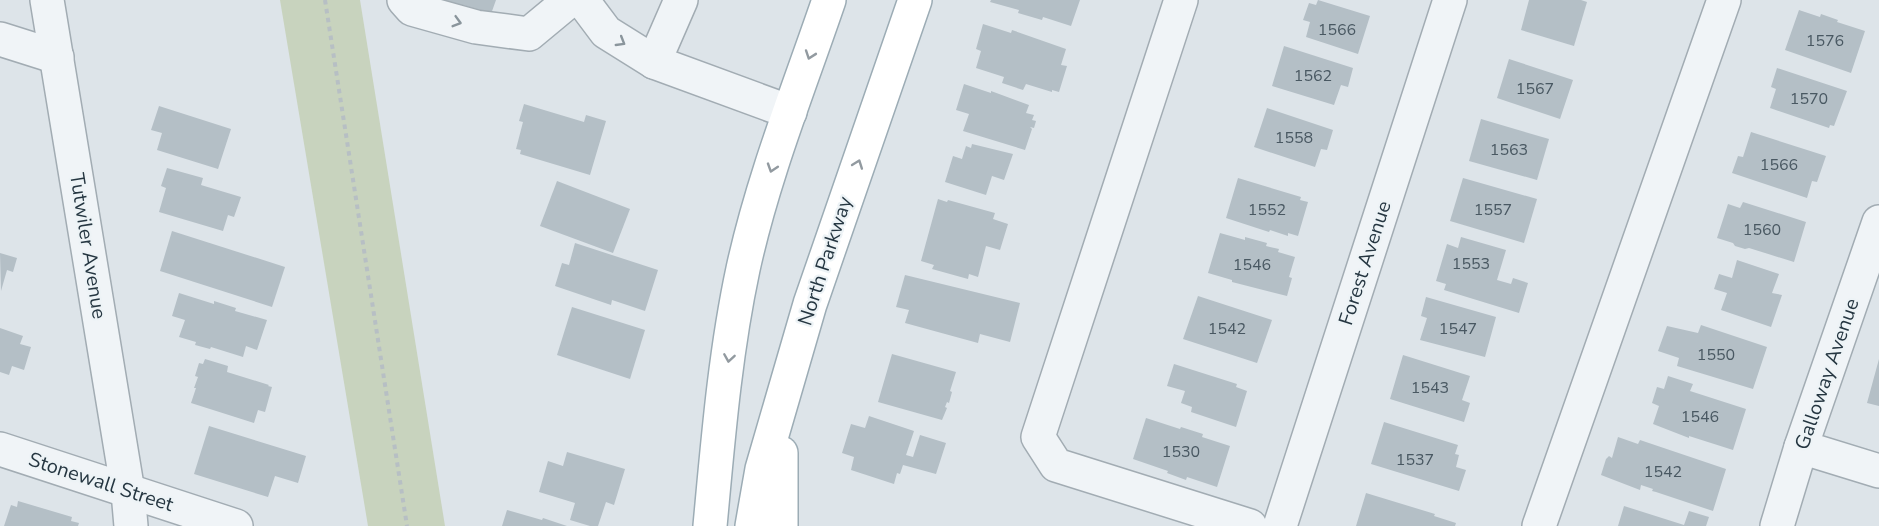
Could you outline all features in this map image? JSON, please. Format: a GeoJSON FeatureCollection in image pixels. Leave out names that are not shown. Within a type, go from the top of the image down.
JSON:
{"type":"FeatureCollection","features":[{"type":"Feature","properties":{"kind":"main road"},"geometry":{"type":"LineString","coordinates":[[700,526],[743,270],[756,217],[829,0]]}},
{"type":"Feature","properties":{"kind":"main road","name":"North Parkway"},"geometry":{"type":"LineString","coordinates":[[752,526],[762,469],[814,292],[915,0]]}},
{"type":"Feature","properties":{"kind":"main road"},"geometry":{"type":"LineString","coordinates":[[781,399],[781,526]]}},
{"type":"Feature","properties":{"kind":"main road"},"geometry":{"type":"LineString","coordinates":[[710,526],[720,415]]}},
{"type":"Feature","properties":{"kind":"street","name":"Tutwiler Avenue"},"geometry":{"type":"LineString","coordinates":[[47,0],[128,492],[131,526]]}},
{"type":"Feature","properties":{"kind":"street"},"geometry":{"type":"LineString","coordinates":[[404,0],[412,9],[476,27],[529,34],[570,0]]}},
{"type":"Feature","properties":{"kind":"street"},"geometry":{"type":"LineString","coordinates":[[582,0],[606,32],[654,62],[790,112]]}},
{"type":"Feature","properties":{"kind":"street"},"geometry":{"type":"LineString","coordinates":[[654,62],[681,0]]}},
{"type":"Feature","properties":{"kind":"street"},"geometry":{"type":"LineString","coordinates":[[1181,0],[1038,437],[1056,465],[1250,526]]}},
{"type":"Feature","properties":{"kind":"street","name":"Forest Avenue"},"geometry":{"type":"LineString","coordinates":[[1280,526],[1450,0]]}},
{"type":"Feature","properties":{"kind":"street"},"geometry":{"type":"LineString","coordinates":[[1539,526],[1724,0]]}},
{"type":"Feature","properties":{"kind":"street"},"geometry":{"type":"LineString","coordinates":[[0,39],[57,57]]}},
{"type":"Feature","properties":{"kind":"street","name":"Galloway Avenue"},"geometry":{"type":"LineString","coordinates":[[1777,526],[1801,447],[1879,225]]}},
{"type":"Feature","properties":{"kind":"street"},"geometry":{"type":"LineString","coordinates":[[1801,447],[1879,471]]}},
{"type":"Feature","properties":{"kind":"street","name":"Stonewall Street"},"geometry":{"type":"LineString","coordinates":[[0,449],[236,526]]}},
{"type":"Feature","properties":{"kind":"path"},"geometry":{"type":"LineString","coordinates":[[325,0],[407,526]]}},
{"type":"Feature","properties":{"kind":"green space"},"geometry":{"type":"Polygon","coordinates":[[[280,0],[360,0],[445,526],[368,526],[280,0]]]}},
{"type":"Feature","properties":{"kind":"building"},"geometry":{"type":"Polygon","coordinates":[[[438,0],[496,0],[491,14],[438,0]]]}},
{"type":"Feature","properties":{"kind":"building"},"geometry":{"type":"Polygon","coordinates":[[[991,0],[1080,0],[1071,26],[1043,17],[1042,20],[1018,13],[1019,10],[990,2],[991,0]]]}},
{"type":"Feature","properties":{"kind":"building"},"geometry":{"type":"Polygon","coordinates":[[[1318,0],[1370,16],[1358,54],[1306,37],[1310,22],[1303,20],[1309,3],[1316,5],[1318,0]]]}},
{"type":"Feature","properties":{"kind":"building"},"geometry":{"type":"Polygon","coordinates":[[[1529,0],[1587,2],[1574,46],[1521,30],[1529,0]]]}},
{"type":"Feature","properties":{"kind":"building"},"geometry":{"type":"Polygon","coordinates":[[[1799,10],[1820,17],[1821,14],[1865,31],[1851,73],[1785,50],[1799,10]]]}},
{"type":"Feature","properties":{"kind":"building"},"geometry":{"type":"Polygon","coordinates":[[[983,24],[1011,33],[1012,30],[1066,49],[1061,65],[1067,66],[1059,92],[1026,84],[1023,90],[1002,83],[1004,77],[976,68],[981,51],[976,49],[983,24]]]}},
{"type":"Feature","properties":{"kind":"building"},"geometry":{"type":"Polygon","coordinates":[[[1284,46],[1353,68],[1348,87],[1341,85],[1334,105],[1272,86],[1284,46]]]}},
{"type":"Feature","properties":{"kind":"building"},"geometry":{"type":"Polygon","coordinates":[[[1509,59],[1573,80],[1560,119],[1497,98],[1509,59]]]}},
{"type":"Feature","properties":{"kind":"building"},"geometry":{"type":"Polygon","coordinates":[[[1777,68],[1847,91],[1834,126],[1830,125],[1829,128],[1770,108],[1776,89],[1771,87],[1777,68]]]}},
{"type":"Feature","properties":{"kind":"building"},"geometry":{"type":"Polygon","coordinates":[[[964,84],[1029,105],[1026,113],[1034,115],[1032,120],[1036,121],[1034,128],[1030,127],[1032,129],[1025,150],[963,131],[969,114],[956,110],[964,84]]]}},
{"type":"Feature","properties":{"kind":"building"},"geometry":{"type":"Polygon","coordinates":[[[524,104],[584,122],[586,115],[606,121],[590,175],[520,154],[521,150],[516,149],[523,122],[519,121],[524,104]]]}},
{"type":"Feature","properties":{"kind":"building"},"geometry":{"type":"Polygon","coordinates":[[[159,106],[231,129],[218,169],[157,150],[162,133],[151,130],[159,106]]]}},
{"type":"Feature","properties":{"kind":"building"},"geometry":{"type":"Polygon","coordinates":[[[1267,108],[1333,130],[1327,150],[1321,149],[1315,167],[1254,147],[1267,108]]]}},
{"type":"Feature","properties":{"kind":"building"},"geometry":{"type":"Polygon","coordinates":[[[1481,119],[1549,139],[1537,180],[1469,161],[1481,119]]]}},
{"type":"Feature","properties":{"kind":"building"},"geometry":{"type":"Polygon","coordinates":[[[1751,132],[1826,156],[1817,182],[1812,181],[1807,198],[1732,173],[1738,156],[1743,157],[1751,132]]]}},
{"type":"Feature","properties":{"kind":"building"},"geometry":{"type":"Polygon","coordinates":[[[972,144],[1013,154],[1004,180],[992,176],[986,195],[945,182],[953,156],[962,159],[966,146],[971,148],[972,144]]]}},
{"type":"Feature","properties":{"kind":"building"},"geometry":{"type":"Polygon","coordinates":[[[167,168],[203,178],[201,185],[241,197],[234,217],[228,215],[223,231],[159,212],[166,188],[161,186],[167,168]]]}},
{"type":"Feature","properties":{"kind":"building"},"geometry":{"type":"Polygon","coordinates":[[[1238,178],[1301,197],[1300,200],[1308,202],[1298,236],[1288,233],[1288,236],[1270,230],[1269,232],[1226,218],[1238,178]]]}},
{"type":"Feature","properties":{"kind":"building"},"geometry":{"type":"Polygon","coordinates":[[[1463,178],[1537,199],[1524,243],[1450,221],[1463,178]]]}},
{"type":"Feature","properties":{"kind":"building"},"geometry":{"type":"Polygon","coordinates":[[[557,181],[630,209],[613,253],[540,226],[557,181]]]}},
{"type":"Feature","properties":{"kind":"building"},"geometry":{"type":"Polygon","coordinates":[[[938,199],[995,213],[993,219],[1008,224],[1000,250],[986,246],[978,277],[969,274],[968,279],[932,269],[934,265],[921,261],[938,199]]]}},
{"type":"Feature","properties":{"kind":"building"},"geometry":{"type":"Polygon","coordinates":[[[1743,202],[1806,222],[1794,262],[1735,246],[1733,243],[1717,238],[1728,204],[1740,208],[1743,202]]]}},
{"type":"Feature","properties":{"kind":"building"},"geometry":{"type":"Polygon","coordinates":[[[172,231],[285,267],[272,307],[160,271],[172,231]]]}},
{"type":"Feature","properties":{"kind":"building"},"geometry":{"type":"Polygon","coordinates":[[[1220,233],[1267,243],[1266,246],[1279,249],[1278,252],[1295,257],[1289,277],[1292,278],[1287,296],[1232,282],[1232,280],[1208,273],[1220,233]]]}},
{"type":"Feature","properties":{"kind":"building"},"geometry":{"type":"Polygon","coordinates":[[[1461,237],[1506,250],[1497,280],[1511,284],[1513,278],[1528,283],[1519,313],[1444,290],[1446,284],[1436,281],[1447,244],[1458,248],[1461,237]]]}},
{"type":"Feature","properties":{"kind":"building"},"geometry":{"type":"Polygon","coordinates":[[[575,243],[658,270],[645,311],[612,300],[611,305],[555,286],[562,263],[569,265],[575,243]]]}},
{"type":"Feature","properties":{"kind":"building"},"geometry":{"type":"Polygon","coordinates":[[[0,253],[17,258],[13,272],[7,270],[1,291],[0,253]]]}},
{"type":"Feature","properties":{"kind":"building"},"geometry":{"type":"Polygon","coordinates":[[[1737,260],[1779,274],[1772,293],[1782,295],[1771,327],[1721,310],[1727,293],[1714,289],[1719,274],[1732,278],[1737,260]]]}},
{"type":"Feature","properties":{"kind":"building"},"geometry":{"type":"Polygon","coordinates":[[[905,275],[1020,303],[1010,342],[980,334],[978,343],[905,323],[909,310],[896,307],[905,275]]]}},
{"type":"Feature","properties":{"kind":"building"},"geometry":{"type":"Polygon","coordinates":[[[179,293],[214,304],[214,301],[236,308],[235,311],[267,320],[257,350],[246,346],[243,357],[211,347],[210,349],[195,345],[196,342],[179,337],[185,320],[172,316],[179,293]]]}},
{"type":"Feature","properties":{"kind":"building"},"geometry":{"type":"Polygon","coordinates":[[[1198,296],[1272,320],[1257,363],[1183,339],[1198,296]]]}},
{"type":"Feature","properties":{"kind":"building"},"geometry":{"type":"Polygon","coordinates":[[[1426,297],[1496,317],[1485,357],[1420,340],[1427,318],[1421,316],[1426,297]]]}},
{"type":"Feature","properties":{"kind":"building"},"geometry":{"type":"Polygon","coordinates":[[[572,307],[645,330],[630,379],[557,355],[572,307]]]}},
{"type":"Feature","properties":{"kind":"building"},"geometry":{"type":"Polygon","coordinates":[[[1701,325],[1767,347],[1753,389],[1677,366],[1679,358],[1658,351],[1667,326],[1698,333],[1701,325]]]}},
{"type":"Feature","properties":{"kind":"building"},"geometry":{"type":"Polygon","coordinates":[[[0,328],[23,336],[20,344],[31,347],[24,370],[12,366],[9,375],[0,372],[0,328]]]}},
{"type":"Feature","properties":{"kind":"building"},"geometry":{"type":"Polygon","coordinates":[[[892,354],[956,372],[949,403],[947,402],[942,420],[878,402],[892,354]]]}},
{"type":"Feature","properties":{"kind":"building"},"geometry":{"type":"Polygon","coordinates":[[[1403,355],[1470,376],[1462,400],[1470,403],[1464,422],[1390,399],[1403,355]]]}},
{"type":"Feature","properties":{"kind":"building"},"geometry":{"type":"Polygon","coordinates":[[[205,359],[228,366],[227,372],[272,387],[265,412],[258,410],[254,423],[191,403],[196,388],[194,388],[198,377],[195,376],[199,363],[203,364],[205,359]]]}},
{"type":"Feature","properties":{"kind":"building"},"geometry":{"type":"Polygon","coordinates":[[[1879,359],[1879,406],[1867,403],[1879,359]]]}},
{"type":"Feature","properties":{"kind":"building"},"geometry":{"type":"Polygon","coordinates":[[[1174,364],[1237,384],[1236,387],[1247,391],[1236,427],[1191,412],[1192,407],[1181,403],[1185,391],[1167,386],[1174,364]]]}},
{"type":"Feature","properties":{"kind":"building"},"geometry":{"type":"Polygon","coordinates":[[[1668,376],[1693,384],[1690,391],[1746,409],[1733,450],[1689,436],[1689,438],[1653,424],[1659,406],[1652,403],[1657,387],[1664,389],[1668,376]]]}},
{"type":"Feature","properties":{"kind":"building"},"geometry":{"type":"Polygon","coordinates":[[[869,416],[914,431],[906,455],[913,457],[920,435],[946,443],[936,474],[903,465],[900,474],[897,473],[894,484],[851,470],[854,457],[842,453],[851,424],[865,428],[869,416]]]}},
{"type":"Feature","properties":{"kind":"building"},"geometry":{"type":"Polygon","coordinates":[[[1146,418],[1203,434],[1202,437],[1230,446],[1217,487],[1187,477],[1186,480],[1133,459],[1146,418]]]}},
{"type":"Feature","properties":{"kind":"building"},"geometry":{"type":"Polygon","coordinates":[[[1384,422],[1458,445],[1455,454],[1459,455],[1456,467],[1466,470],[1459,491],[1371,464],[1384,422]]]}},
{"type":"Feature","properties":{"kind":"building"},"geometry":{"type":"Polygon","coordinates":[[[209,426],[306,456],[298,483],[275,476],[268,497],[194,474],[209,426]]]}},
{"type":"Feature","properties":{"kind":"building"},"geometry":{"type":"Polygon","coordinates":[[[1618,437],[1638,444],[1640,440],[1726,469],[1713,511],[1652,491],[1653,489],[1641,485],[1640,490],[1601,475],[1606,459],[1609,456],[1612,458],[1618,437]]]}},
{"type":"Feature","properties":{"kind":"building"},"geometry":{"type":"Polygon","coordinates":[[[567,452],[625,469],[614,505],[606,502],[598,526],[570,520],[575,503],[539,492],[548,461],[563,466],[567,452]]]}},
{"type":"Feature","properties":{"kind":"building"},"geometry":{"type":"Polygon","coordinates":[[[1366,493],[1435,514],[1434,516],[1456,523],[1455,526],[1356,526],[1366,493]]]}},
{"type":"Feature","properties":{"kind":"building"},"geometry":{"type":"Polygon","coordinates":[[[18,501],[72,517],[71,521],[79,523],[78,526],[4,526],[11,505],[17,507],[18,501]]]}},
{"type":"Feature","properties":{"kind":"building"},"geometry":{"type":"Polygon","coordinates":[[[1624,506],[1684,525],[1689,511],[1709,517],[1706,526],[1618,526],[1624,506]]]}},
{"type":"Feature","properties":{"kind":"building"},"geometry":{"type":"Polygon","coordinates":[[[507,510],[542,520],[543,518],[567,526],[502,526],[507,510]]]}}]}
